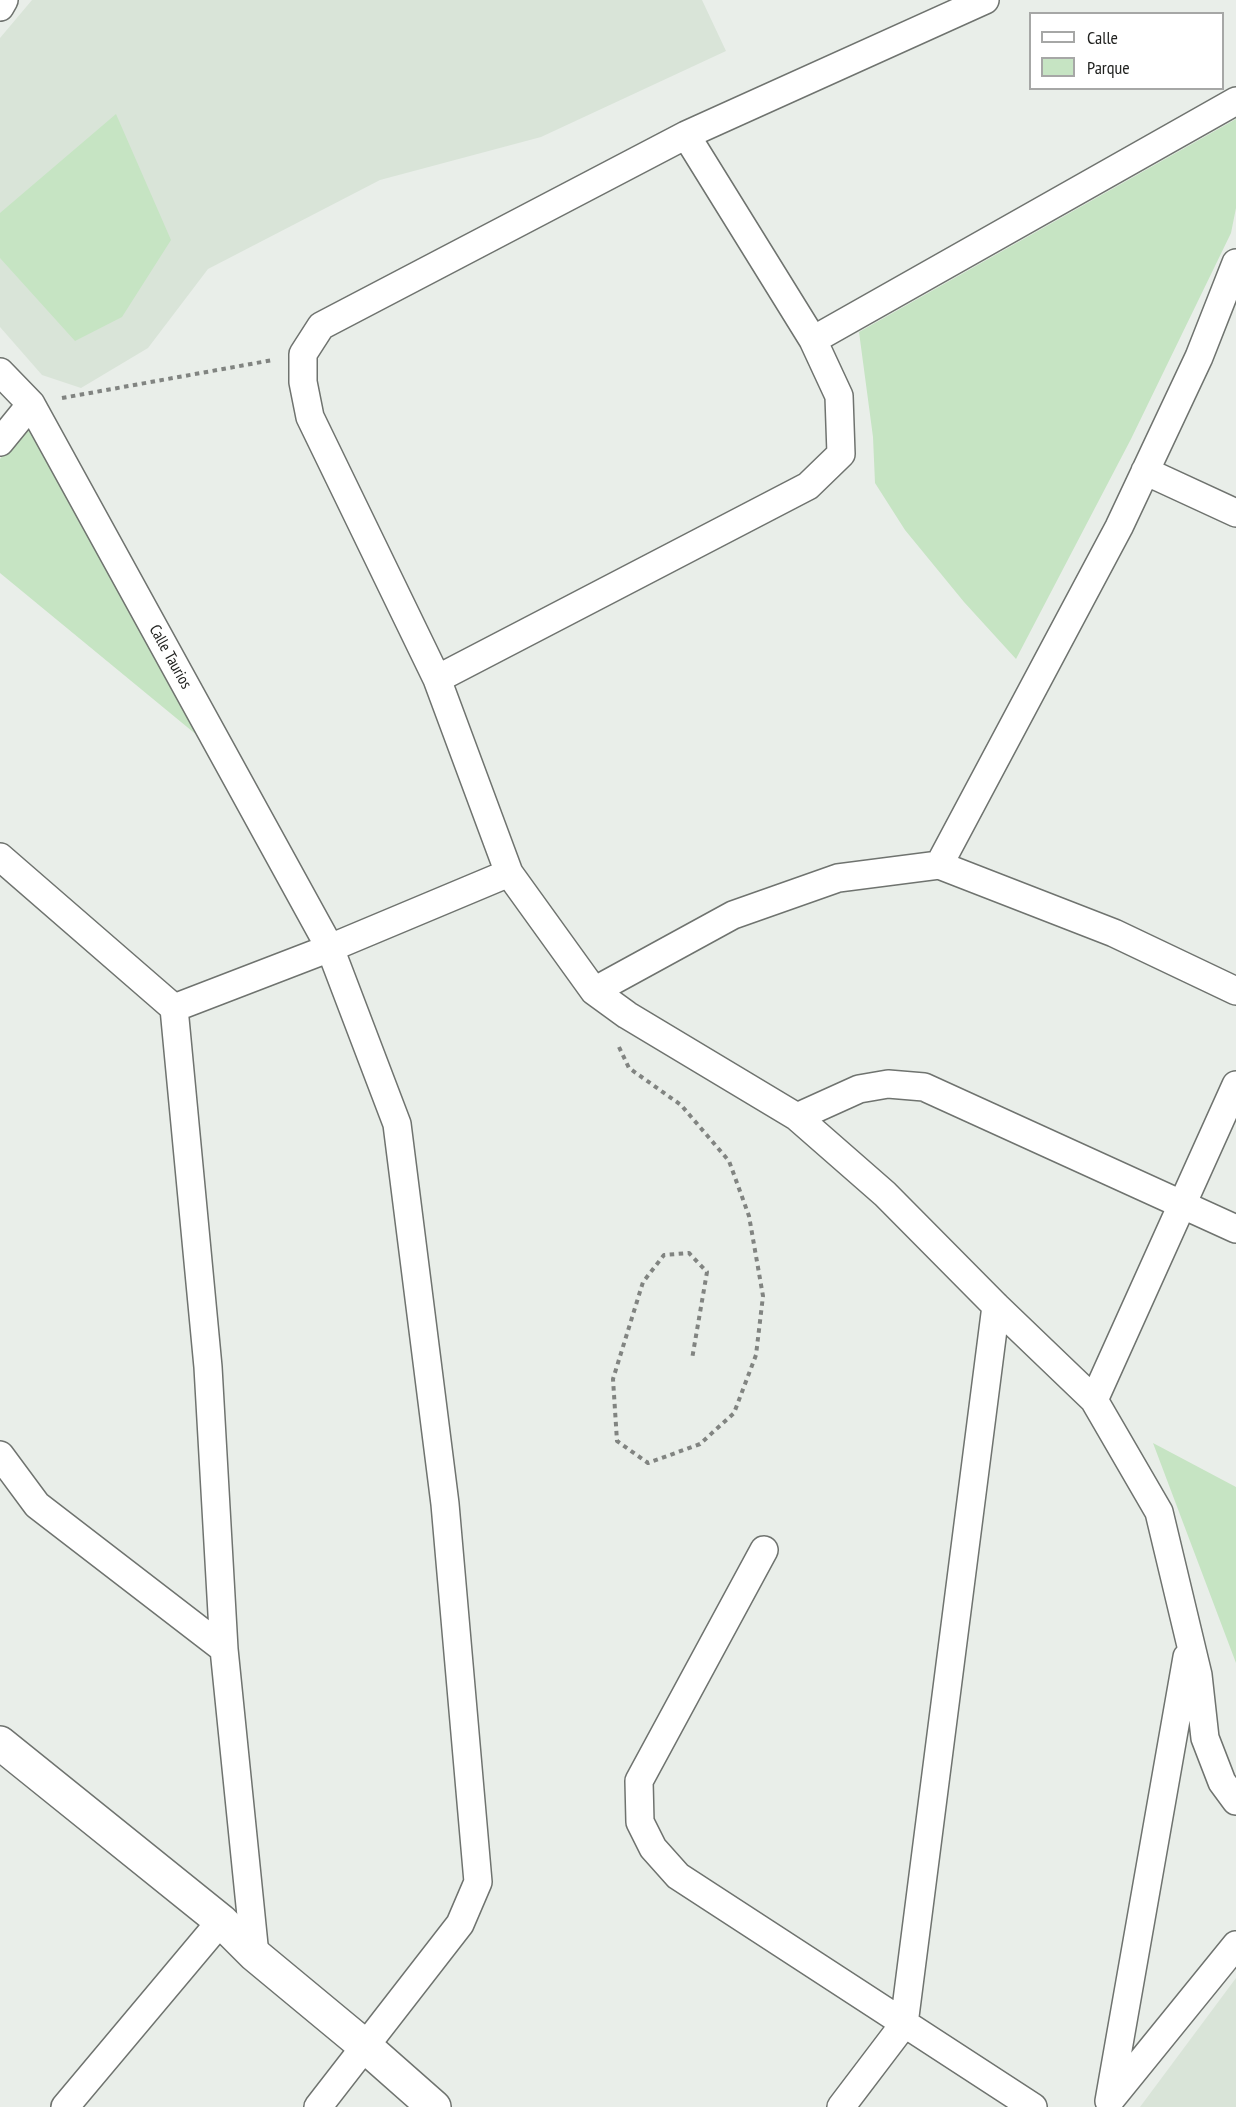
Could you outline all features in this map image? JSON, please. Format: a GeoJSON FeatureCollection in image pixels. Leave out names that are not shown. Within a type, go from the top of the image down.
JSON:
{"type":"FeatureCollection","features":[{"type":"Feature","properties":{"kind":"street"},"geometry":{"type":"LineString","coordinates":[[0,7],[4,0]]}},
{"type":"Feature","properties":{"kind":"street"},"geometry":{"type":"LineString","coordinates":[[985,0],[686,135],[321,326],[303,354],[303,382],[309,417],[437,679],[509,873],[594,991],[627,1015],[797,1118],[885,1194],[996,1306],[1094,1400],[1159,1512],[1198,1675],[1205,1738],[1222,1782],[1236,1801]]}},
{"type":"Feature","properties":{"kind":"street"},"geometry":{"type":"LineString","coordinates":[[813,340],[1236,101]]}},
{"type":"Feature","properties":{"kind":"street"},"geometry":{"type":"LineString","coordinates":[[437,679],[808,486],[841,454],[838,396],[813,340],[686,135]]}},
{"type":"Feature","properties":{"kind":"street"},"geometry":{"type":"LineString","coordinates":[[939,865],[1119,527],[1199,357],[1236,263]]}},
{"type":"Feature","properties":{"kind":"street","name":"Calle Taurios"},"geometry":{"type":"LineString","coordinates":[[0,372],[32,404],[330,948],[397,1124],[445,1503],[478,1882],[460,1924],[318,2107]]}},
{"type":"Feature","properties":{"kind":"street"},"geometry":{"type":"LineString","coordinates":[[0,442],[32,404]]}},
{"type":"Feature","properties":{"kind":"street"},"geometry":{"type":"LineString","coordinates":[[1145,471],[1236,513]]}},
{"type":"Feature","properties":{"kind":"street"},"geometry":{"type":"LineString","coordinates":[[0,857],[174,1008],[208,1367],[224,1648],[255,1955]]}},
{"type":"Feature","properties":{"kind":"street"},"geometry":{"type":"LineString","coordinates":[[594,991],[733,915],[838,878],[939,865],[1114,933],[1236,991]]}},
{"type":"Feature","properties":{"kind":"street"},"geometry":{"type":"LineString","coordinates":[[174,1008],[330,948],[509,873]]}},
{"type":"Feature","properties":{"kind":"street"},"geometry":{"type":"LineString","coordinates":[[797,1118],[859,1089],[888,1084],[924,1087],[1236,1229]]}},
{"type":"Feature","properties":{"kind":"street"},"geometry":{"type":"LineString","coordinates":[[1094,1400],[1236,1085]]}},
{"type":"Feature","properties":{"kind":"street"},"geometry":{"type":"LineString","coordinates":[[841,2107],[904,2024],[996,1306]]}},
{"type":"Feature","properties":{"kind":"street"},"geometry":{"type":"LineString","coordinates":[[0,1455],[37,1506],[224,1648]]}},
{"type":"Feature","properties":{"kind":"street"},"geometry":{"type":"LineString","coordinates":[[764,1550],[639,1781],[640,1822],[653,1848],[678,1876],[1033,2107]]}},
{"type":"Feature","properties":{"kind":"street"},"geometry":{"type":"LineString","coordinates":[[1107,2104],[1190,1641]]}},
{"type":"Feature","properties":{"kind":"street"},"geometry":{"type":"LineString","coordinates":[[0,1743],[222,1921],[255,1955],[434,2107]]}},
{"type":"Feature","properties":{"kind":"street"},"geometry":{"type":"LineString","coordinates":[[65,2107],[222,1921]]}},
{"type":"Feature","properties":{"kind":"street"},"geometry":{"type":"LineString","coordinates":[[1107,2104],[1236,1945]]}},
{"type":"Feature","properties":{"kind":"path"},"geometry":{"type":"LineString","coordinates":[[32,404],[303,354]]}},
{"type":"Feature","properties":{"kind":"path"},"geometry":{"type":"LineString","coordinates":[[616,1039],[629,1068],[681,1105],[729,1161],[749,1216],[763,1296],[756,1355],[734,1413],[700,1444],[648,1463],[617,1441],[613,1379],[643,1282],[664,1255],[689,1253],[707,1272],[692,1359]]}},
{"type":"Feature","properties":{"kind":"shaded area"},"geometry":{"type":"Polygon","coordinates":[[[32,0],[702,0],[726,51],[541,137],[380,180],[208,269],[148,348],[81,388],[42,375],[0,327],[0,38],[32,0]]]}},
{"type":"Feature","properties":{"kind":"shaded area"},"geometry":{"type":"Polygon","coordinates":[[[1236,1978],[1236,2107],[1140,2107],[1236,1978]]]}},
{"type":"Feature","properties":{"kind":"green space"},"geometry":{"type":"Polygon","coordinates":[[[116,114],[171,240],[122,317],[75,341],[0,258],[0,213],[116,114]]]}},
{"type":"Feature","properties":{"kind":"green space"},"geometry":{"type":"Polygon","coordinates":[[[1236,119],[1236,208],[1231,233],[1131,439],[1016,659],[964,602],[905,530],[875,483],[873,437],[859,332],[1236,119]]]}},
{"type":"Feature","properties":{"kind":"green space"},"geometry":{"type":"Polygon","coordinates":[[[29,423],[198,736],[0,573],[0,459],[29,423]]]}},
{"type":"Feature","properties":{"kind":"green space"},"geometry":{"type":"Polygon","coordinates":[[[1153,1443],[1236,1487],[1236,1663],[1153,1443]]]}}]}
